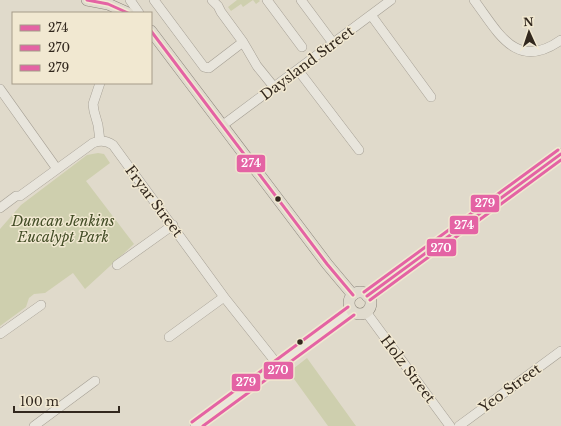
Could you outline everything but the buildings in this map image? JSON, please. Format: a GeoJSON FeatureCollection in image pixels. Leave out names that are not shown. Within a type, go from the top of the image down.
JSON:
{"type":"FeatureCollection","features":[{"type":"Feature","properties":{"kind":"main road"},"geometry":{"type":"LineString","coordinates":[[87,0],[108,2],[126,12]]}},
{"type":"Feature","properties":{"kind":"main road"},"geometry":{"type":"LineString","coordinates":[[152,32],[327,264],[353,295]]}},
{"type":"Feature","properties":{"kind":"main road"},"geometry":{"type":"LineString","coordinates":[[367,296],[561,154]]}},
{"type":"Feature","properties":{"kind":"main road"},"geometry":{"type":"LineString","coordinates":[[359,292],[367,296],[371,304],[366,312],[357,314],[351,311],[349,300],[353,295],[359,292]]}},
{"type":"Feature","properties":{"kind":"street"},"geometry":{"type":"LineString","coordinates":[[130,0],[138,12]]}},
{"type":"Feature","properties":{"kind":"street"},"geometry":{"type":"LineString","coordinates":[[154,0],[204,67],[208,68],[243,42]]}},
{"type":"Feature","properties":{"kind":"street"},"geometry":{"type":"LineString","coordinates":[[267,0],[302,47]]}},
{"type":"Feature","properties":{"kind":"street"},"geometry":{"type":"LineString","coordinates":[[301,0],[333,43]]}},
{"type":"Feature","properties":{"kind":"street","name":"Daysland Street"},"geometry":{"type":"LineString","coordinates":[[222,126],[391,0]]}},
{"type":"Feature","properties":{"kind":"street"},"geometry":{"type":"LineString","coordinates":[[474,0],[504,40],[512,46],[521,50],[533,52],[542,50],[561,40]]}},
{"type":"Feature","properties":{"kind":"street"},"geometry":{"type":"LineString","coordinates":[[219,2],[220,12],[243,42],[257,66],[274,87]]}},
{"type":"Feature","properties":{"kind":"street"},"geometry":{"type":"LineString","coordinates":[[371,15],[432,97]]}},
{"type":"Feature","properties":{"kind":"street"},"geometry":{"type":"LineString","coordinates":[[298,70],[359,150]]}},
{"type":"Feature","properties":{"kind":"street"},"geometry":{"type":"LineString","coordinates":[[0,208],[16,196],[20,196],[93,143],[100,140],[93,104],[100,84]]}},
{"type":"Feature","properties":{"kind":"street"},"geometry":{"type":"LineString","coordinates":[[0,89],[57,169]]}},
{"type":"Feature","properties":{"kind":"street","name":"Fryar Street"},"geometry":{"type":"LineString","coordinates":[[100,140],[113,145],[224,297],[278,365]]}},
{"type":"Feature","properties":{"kind":"street"},"geometry":{"type":"LineString","coordinates":[[117,265],[172,225]]}},
{"type":"Feature","properties":{"kind":"street"},"geometry":{"type":"LineString","coordinates":[[168,337],[224,297]]}},
{"type":"Feature","properties":{"kind":"street"},"geometry":{"type":"LineString","coordinates":[[0,334],[41,305]]}},
{"type":"Feature","properties":{"kind":"street"},"geometry":{"type":"LineString","coordinates":[[195,426],[351,311]]}},
{"type":"Feature","properties":{"kind":"street","name":"Holz Street"},"geometry":{"type":"LineString","coordinates":[[366,312],[450,426]]}},
{"type":"Feature","properties":{"kind":"street","name":"Yeo Street"},"geometry":{"type":"LineString","coordinates":[[459,426],[561,351]]}},
{"type":"Feature","properties":{"kind":"street"},"geometry":{"type":"LineString","coordinates":[[34,426],[95,382]]}},
{"type":"Feature","properties":{"kind":"green space"},"geometry":{"type":"Polygon","coordinates":[[[237,0],[253,0],[243,7],[241,4],[231,11],[228,7],[237,0]]]}},
{"type":"Feature","properties":{"kind":"green space"},"geometry":{"type":"Polygon","coordinates":[[[253,0],[259,0],[260,1],[256,4],[253,0]]]}},
{"type":"Feature","properties":{"kind":"green space","name":"Duncan Jenkins Eucalypt Park"},"geometry":{"type":"Polygon","coordinates":[[[98,153],[104,154],[110,163],[86,181],[134,244],[85,289],[73,273],[45,293],[34,294],[29,298],[26,307],[0,326],[0,229],[21,205],[87,155],[98,153]]]}},
{"type":"Feature","properties":{"kind":"green space"},"geometry":{"type":"Polygon","coordinates":[[[307,358],[356,426],[328,426],[289,372],[307,358]]]}},
{"type":"Feature","properties":{"kind":"transit line","name":"274"},"geometry":{"type":"LineString","coordinates":[[87,0],[108,4],[126,12]]}},
{"type":"Feature","properties":{"kind":"transit line","name":"274"},"geometry":{"type":"LineString","coordinates":[[152,32],[327,264],[353,295]]}},
{"type":"Feature","properties":{"kind":"transit line","name":"279"},"geometry":{"type":"LineString","coordinates":[[364,292],[558,150]]}},
{"type":"Feature","properties":{"kind":"transit line","name":"274"},"geometry":{"type":"LineString","coordinates":[[367,296],[561,154]]}},
{"type":"Feature","properties":{"kind":"transit line","name":"270"},"geometry":{"type":"LineString","coordinates":[[370,300],[561,160]]}},
{"type":"Feature","properties":{"kind":"transit line","name":"279"},"geometry":{"type":"LineString","coordinates":[[192,422],[348,307]]}},
{"type":"Feature","properties":{"kind":"transit line","name":"270"},"geometry":{"type":"LineString","coordinates":[[203,426],[354,315]]}}]}
